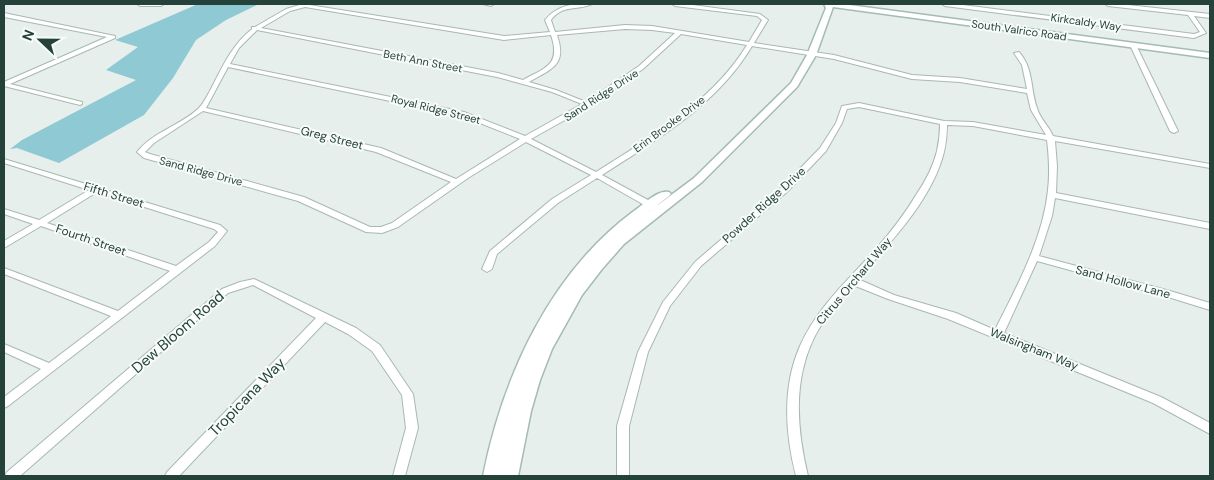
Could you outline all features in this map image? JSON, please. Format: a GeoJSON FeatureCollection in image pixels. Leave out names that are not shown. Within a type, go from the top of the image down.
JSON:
{"type":"FeatureCollection","features":[{"type":"Feature","properties":{"kind":"street"},"geometry":{"type":"LineString","coordinates":[[140,4],[161,4]]}},
{"type":"Feature","properties":{"kind":"street"},"geometry":{"type":"LineString","coordinates":[[525,82],[547,69],[559,54],[559,46],[548,20],[550,16],[565,7],[589,4]]}},
{"type":"Feature","properties":{"kind":"street","name":"Erin Brooke Drive"},"geometry":{"type":"LineString","coordinates":[[487,269],[493,253],[555,202],[595,174],[651,140],[693,109],[723,82],[739,63],[765,20],[758,15],[675,4]]}},
{"type":"Feature","properties":{"kind":"street"},"geometry":{"type":"LineString","coordinates":[[492,476],[511,399],[530,350],[548,316],[587,261],[625,224],[698,180],[706,170],[736,144],[773,107],[795,83],[823,7],[828,4],[830,8],[807,53]]}},
{"type":"Feature","properties":{"kind":"street","name":"South Valrico Road"},"geometry":{"type":"LineString","coordinates":[[828,4],[1210,56]]}},
{"type":"Feature","properties":{"kind":"street","name":"Kirkcaldy Way"},"geometry":{"type":"LineString","coordinates":[[945,4],[1194,36],[1203,33],[1190,14]]}},
{"type":"Feature","properties":{"kind":"street"},"geometry":{"type":"LineString","coordinates":[[1006,4],[1008,12]]}},
{"type":"Feature","properties":{"kind":"street"},"geometry":{"type":"LineString","coordinates":[[1108,4],[1210,16]]}},
{"type":"Feature","properties":{"kind":"street","name":"Sand Ridge Drive"},"geometry":{"type":"LineString","coordinates":[[680,32],[643,68],[589,105],[526,140],[457,182],[391,228],[374,231],[301,199],[142,153],[146,146],[187,121],[202,109],[237,44],[254,28],[293,7],[307,5],[493,37],[519,38],[625,27],[652,28],[680,32],[862,62],[912,76],[960,80],[1030,91]]}},
{"type":"Feature","properties":{"kind":"street"},"geometry":{"type":"LineString","coordinates":[[4,15],[112,37],[4,84]]}},
{"type":"Feature","properties":{"kind":"street","name":"Beth Ann Street"},"geometry":{"type":"LineString","coordinates":[[254,28],[525,82],[589,105]]}},
{"type":"Feature","properties":{"kind":"street"},"geometry":{"type":"LineString","coordinates":[[1133,45],[1174,131]]}},
{"type":"Feature","properties":{"kind":"street"},"geometry":{"type":"LineString","coordinates":[[998,334],[1035,258],[1053,195],[1051,138],[1034,111],[1024,59],[1017,53]]}},
{"type":"Feature","properties":{"kind":"street","name":"Royal Ridge Street"},"geometry":{"type":"LineString","coordinates":[[226,65],[464,114],[493,124],[526,140],[595,174],[654,207]]}},
{"type":"Feature","properties":{"kind":"street"},"geometry":{"type":"LineString","coordinates":[[4,84],[80,104]]}},
{"type":"Feature","properties":{"kind":"street","name":"Powder Ridge Drive"},"geometry":{"type":"LineString","coordinates":[[623,476],[623,426],[643,352],[666,304],[698,264],[785,189],[823,150],[839,123],[844,107],[859,105],[944,123],[973,124],[1210,166]]}},
{"type":"Feature","properties":{"kind":"street","name":"Greg Street"},"geometry":{"type":"LineString","coordinates":[[202,109],[373,148],[457,182]]}},
{"type":"Feature","properties":{"kind":"street","name":"Citrus Orchard Way"},"geometry":{"type":"LineString","coordinates":[[802,476],[795,452],[791,408],[794,382],[802,353],[813,329],[829,307],[898,228],[918,200],[940,153],[944,123]]}},
{"type":"Feature","properties":{"kind":"street","name":"Fifth Street"},"geometry":{"type":"LineString","coordinates":[[4,161],[217,227],[223,231],[218,239],[178,270]]}},
{"type":"Feature","properties":{"kind":"street"},"geometry":{"type":"LineString","coordinates":[[4,245],[95,190]]}},
{"type":"Feature","properties":{"kind":"street"},"geometry":{"type":"LineString","coordinates":[[1053,195],[1210,226]]}},
{"type":"Feature","properties":{"kind":"street"},"geometry":{"type":"LineString","coordinates":[[509,476],[526,397],[553,331],[582,284],[602,260],[654,207]]}},
{"type":"Feature","properties":{"kind":"street","name":"Fourth Street"},"geometry":{"type":"LineString","coordinates":[[4,211],[178,270]]}},
{"type":"Feature","properties":{"kind":"street","name":"Sand Hollow Lane"},"geometry":{"type":"LineString","coordinates":[[1035,258],[1170,294],[1210,307]]}},
{"type":"Feature","properties":{"kind":"street"},"geometry":{"type":"LineString","coordinates":[[4,404],[178,270]]}},
{"type":"Feature","properties":{"kind":"street"},"geometry":{"type":"LineString","coordinates":[[4,271],[119,315]]}},
{"type":"Feature","properties":{"kind":"street","name":"Walsingham Way"},"geometry":{"type":"LineString","coordinates":[[853,281],[891,297],[952,316],[998,334],[1157,400],[1210,429]]}},
{"type":"Feature","properties":{"kind":"street","name":"Dew Bloom Road"},"geometry":{"type":"LineString","coordinates":[[11,476],[230,288],[248,282],[259,284],[352,331],[376,348],[407,394],[412,428],[399,476]]}},
{"type":"Feature","properties":{"kind":"street","name":"Tropicana Way"},"geometry":{"type":"LineString","coordinates":[[171,476],[323,317]]}},
{"type":"Feature","properties":{"kind":"street"},"geometry":{"type":"LineString","coordinates":[[4,348],[50,368]]}},
{"type":"Feature","properties":{"kind":"water"},"geometry":{"type":"Polygon","coordinates":[[[198,4],[259,4],[226,20],[196,40],[173,78],[144,115],[59,163],[17,148],[10,149],[22,140],[136,80],[106,70],[138,47],[115,40],[198,4]]]}}]}
